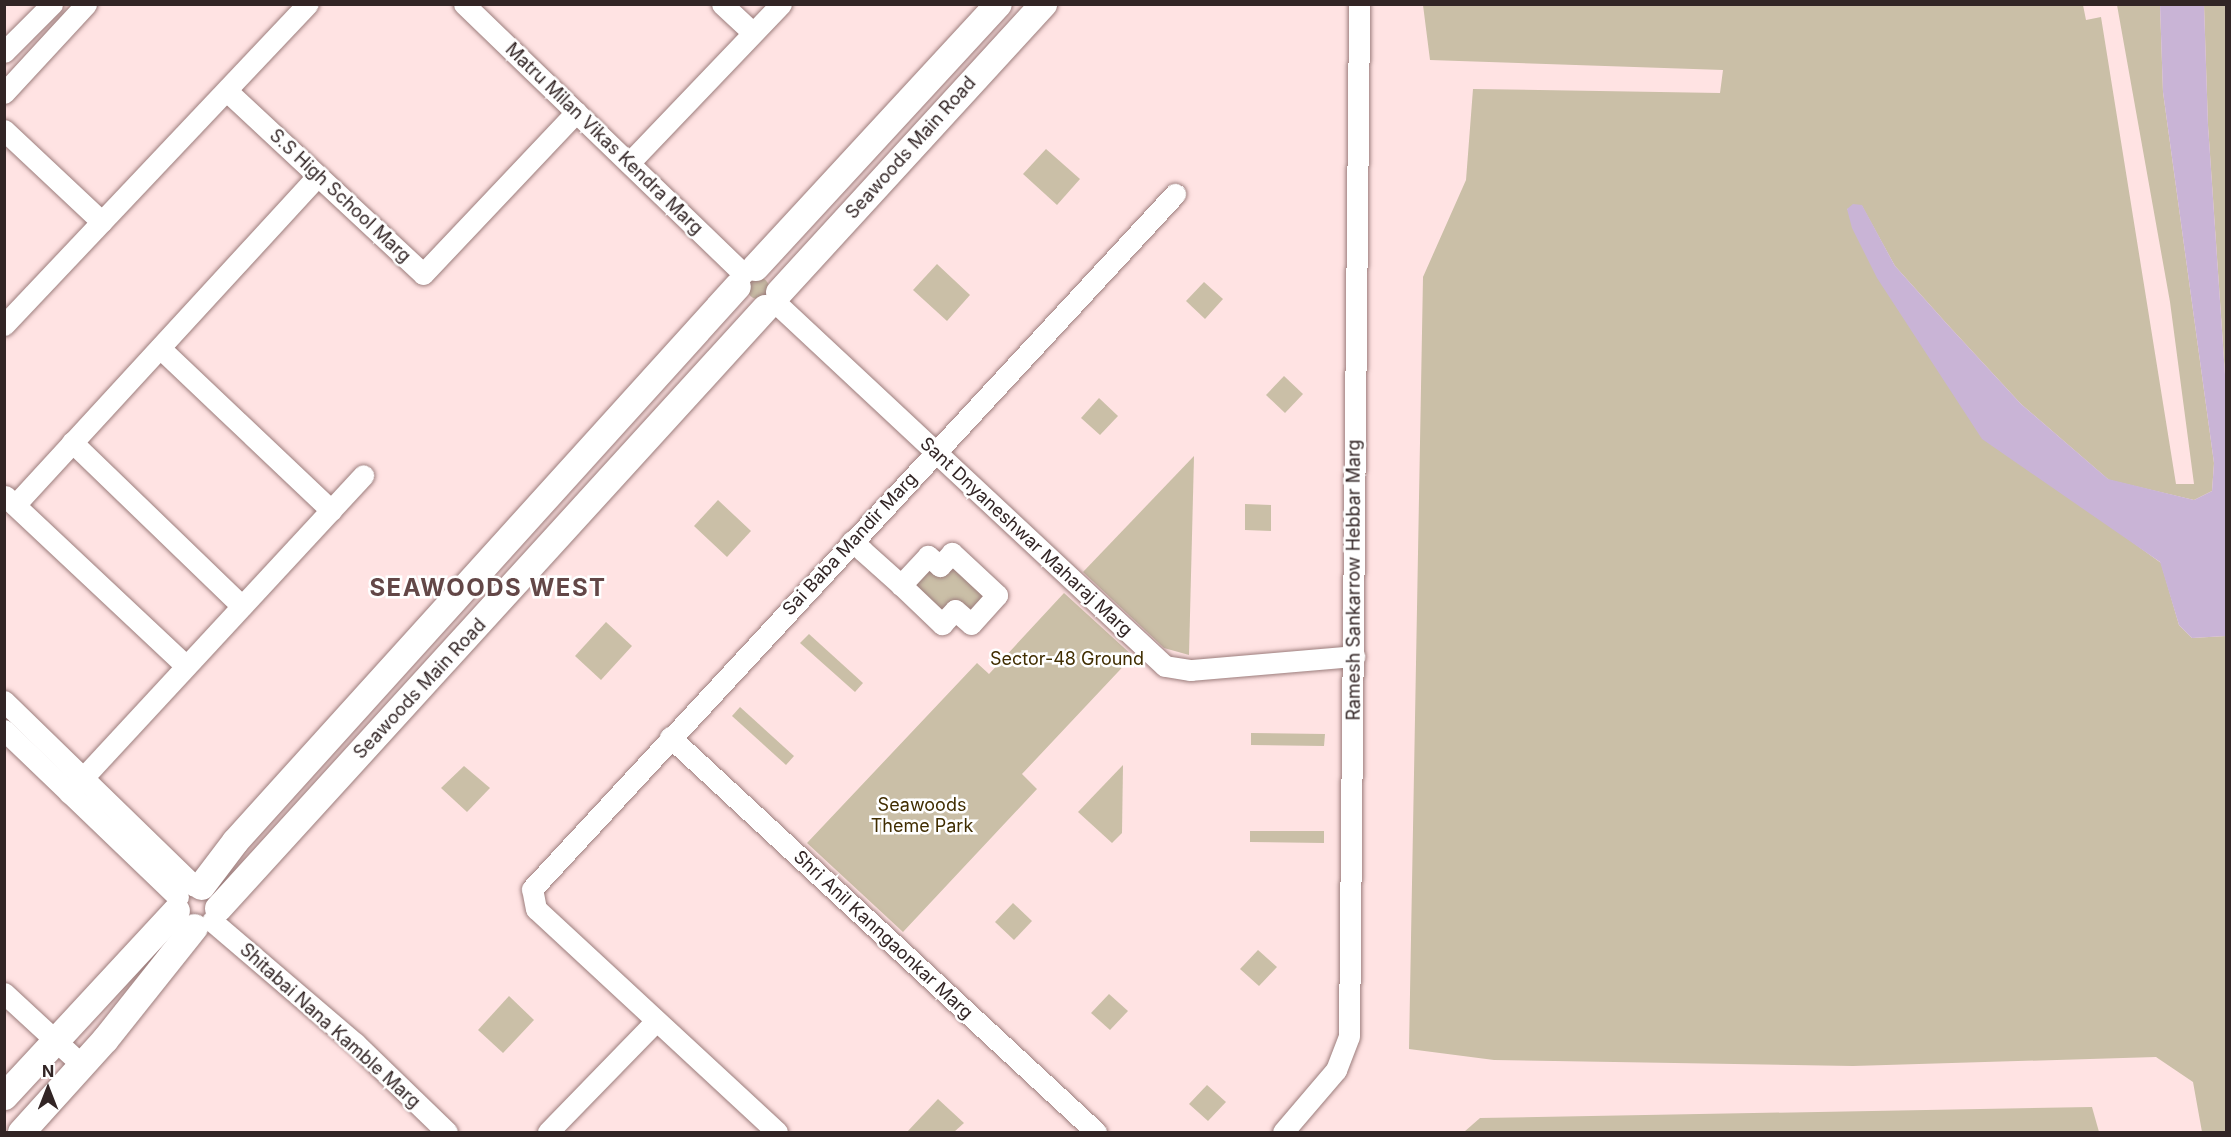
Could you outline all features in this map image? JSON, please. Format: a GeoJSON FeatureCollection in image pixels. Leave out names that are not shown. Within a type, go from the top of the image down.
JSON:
{"type":"FeatureCollection","features":[{"type":"Feature","properties":{"kind":"main road","name":"Seawoods Main Road"},"geometry":{"type":"LineString","coordinates":[[21,1132],[42,1121],[196,905],[235,841],[745,275],[998,4]]}},
{"type":"Feature","properties":{"kind":"main road","name":"Seawoods Main Road"},"geometry":{"type":"LineString","coordinates":[[4,1096],[55,1040],[196,905],[773,301],[1042,4]]}},
{"type":"Feature","properties":{"kind":"main road"},"geometry":{"type":"LineString","coordinates":[[773,272],[773,301],[745,304],[745,275],[773,272]]}},
{"type":"Feature","properties":{"kind":"street"},"geometry":{"type":"LineString","coordinates":[[4,93],[86,4]]}},
{"type":"Feature","properties":{"kind":"street"},"geometry":{"type":"LineString","coordinates":[[4,326],[308,4]]}},
{"type":"Feature","properties":{"kind":"street","name":"Matru Milan Vikas Kendra Marg"},"geometry":{"type":"LineString","coordinates":[[464,4],[745,275]]}},
{"type":"Feature","properties":{"kind":"street"},"geometry":{"type":"LineString","coordinates":[[722,4],[753,33]]}},
{"type":"Feature","properties":{"kind":"street"},"geometry":{"type":"LineString","coordinates":[[629,163],[781,4]]}},
{"type":"Feature","properties":{"kind":"street","name":"Ramesh Sankarrow Hebbar Marg"},"geometry":{"type":"LineString","coordinates":[[1283,1132],[1336,1070],[1349,1036],[1359,4]]}},
{"type":"Feature","properties":{"kind":"street"},"geometry":{"type":"LineString","coordinates":[[4,52],[50,5],[68,24]]}},
{"type":"Feature","properties":{"kind":"street","name":"S.S High School Marg"},"geometry":{"type":"LineString","coordinates":[[227,90],[423,274],[576,112]]}},
{"type":"Feature","properties":{"kind":"street"},"geometry":{"type":"LineString","coordinates":[[4,130],[102,222]]}},
{"type":"Feature","properties":{"kind":"street"},"geometry":{"type":"LineString","coordinates":[[186,666],[10,501],[72,442],[318,176]]}},
{"type":"Feature","properties":{"kind":"street","name":"Sai Baba Mandir Marg"},"geometry":{"type":"LineString","coordinates":[[656,1021],[536,909],[531,896],[535,882],[1174,194]]}},
{"type":"Feature","properties":{"kind":"street","name":"Sant Dnyaneshwar Maharaj Marg"},"geometry":{"type":"LineString","coordinates":[[773,301],[1165,666],[1191,670],[1354,656]]}},
{"type":"Feature","properties":{"kind":"street"},"geometry":{"type":"LineString","coordinates":[[160,348],[331,510]]}},
{"type":"Feature","properties":{"kind":"street"},"geometry":{"type":"LineString","coordinates":[[72,442],[242,606]]}},
{"type":"Feature","properties":{"kind":"street"},"geometry":{"type":"LineString","coordinates":[[69,793],[363,475]]}},
{"type":"Feature","properties":{"kind":"street"},"geometry":{"type":"LineString","coordinates":[[852,541],[942,624],[955,610],[971,624],[997,595],[952,554],[940,566],[928,556],[901,585]]}},
{"type":"Feature","properties":{"kind":"street","name":"Shitabai Nana Kamble Marg"},"geometry":{"type":"LineString","coordinates":[[4,701],[84,776],[196,905]]}},
{"type":"Feature","properties":{"kind":"street","name":"Shitabai Nana Kamble Marg"},"geometry":{"type":"LineString","coordinates":[[4,730],[69,793],[355,1043],[447,1132]]}},
{"type":"Feature","properties":{"kind":"street","name":"Shri Anil Kanngaonkar Marg"},"geometry":{"type":"LineString","coordinates":[[670,737],[1096,1132]]}},
{"type":"Feature","properties":{"kind":"street"},"geometry":{"type":"LineString","coordinates":[[4,993],[82,1065]]}},
{"type":"Feature","properties":{"kind":"street"},"geometry":{"type":"LineString","coordinates":[[548,1132],[656,1021],[777,1132]]}},
{"type":"Feature","properties":{"kind":"green space"},"geometry":{"type":"Polygon","coordinates":[[[1423,5],[2083,5],[2086,20],[2101,17],[2176,484],[2194,484],[2170,302],[2117,5],[2160,5],[2163,92],[2214,463],[2212,491],[2194,500],[2109,480],[2021,404],[1947,324],[1895,266],[1862,206],[1847,209],[2113,528],[2161,563],[2179,625],[2192,638],[2226,636],[2226,1132],[2202,1132],[2193,1082],[2156,1057],[1853,1066],[1494,1060],[1409,1049],[1423,277],[1466,180],[1473,89],[1720,93],[1723,70],[1430,60],[1423,5]]]}},
{"type":"Feature","properties":{"kind":"green space"},"geometry":{"type":"Polygon","coordinates":[[[2204,5],[2226,5],[2226,389],[2208,125],[2204,5]]]}},
{"type":"Feature","properties":{"kind":"green space"},"geometry":{"type":"Polygon","coordinates":[[[1046,149],[1080,179],[1057,205],[1023,174],[1046,149]]]}},
{"type":"Feature","properties":{"kind":"green space"},"geometry":{"type":"Polygon","coordinates":[[[937,264],[970,295],[947,321],[913,290],[937,264]]]}},
{"type":"Feature","properties":{"kind":"green space"},"geometry":{"type":"Polygon","coordinates":[[[758,277],[766,280],[769,288],[766,296],[758,299],[750,296],[747,288],[750,280],[758,277]]]}},
{"type":"Feature","properties":{"kind":"green space"},"geometry":{"type":"Polygon","coordinates":[[[1204,282],[1223,299],[1205,319],[1186,301],[1204,282]]]}},
{"type":"Feature","properties":{"kind":"green space"},"geometry":{"type":"Polygon","coordinates":[[[1284,376],[1303,394],[1285,413],[1266,395],[1284,376]]]}},
{"type":"Feature","properties":{"kind":"green space"},"geometry":{"type":"Polygon","coordinates":[[[1099,398],[1118,416],[1100,435],[1081,418],[1099,398]]]}},
{"type":"Feature","properties":{"kind":"green space"},"geometry":{"type":"Polygon","coordinates":[[[1194,456],[1189,655],[1164,648],[1083,572],[1194,456]]]}},
{"type":"Feature","properties":{"kind":"green space"},"geometry":{"type":"Polygon","coordinates":[[[718,500],[751,531],[727,557],[694,526],[718,500]]]}},
{"type":"Feature","properties":{"kind":"green space"},"geometry":{"type":"Polygon","coordinates":[[[1245,504],[1271,505],[1271,531],[1245,530],[1245,504]]]}},
{"type":"Feature","properties":{"kind":"green space"},"geometry":{"type":"Polygon","coordinates":[[[952,553],[997,595],[971,624],[942,624],[901,585],[952,553]]]}},
{"type":"Feature","properties":{"kind":"green space","name":"Seawoods Theme Park"},"geometry":{"type":"Polygon","coordinates":[[[1064,593],[1133,656],[1022,774],[1037,789],[903,932],[807,843],[977,663],[989,674],[1064,593]]]}},
{"type":"Feature","properties":{"kind":"green space"},"geometry":{"type":"Polygon","coordinates":[[[606,622],[632,646],[601,680],[575,656],[606,622]]]}},
{"type":"Feature","properties":{"kind":"green space"},"geometry":{"type":"Polygon","coordinates":[[[809,634],[863,683],[855,692],[800,643],[809,634]]]}},
{"type":"Feature","properties":{"kind":"green space"},"geometry":{"type":"Polygon","coordinates":[[[740,707],[794,756],[786,765],[732,716],[740,707]]]}},
{"type":"Feature","properties":{"kind":"green space"},"geometry":{"type":"Polygon","coordinates":[[[1251,733],[1325,734],[1324,746],[1251,745],[1251,733]]]}},
{"type":"Feature","properties":{"kind":"green space"},"geometry":{"type":"Polygon","coordinates":[[[1123,765],[1122,833],[1112,843],[1078,812],[1123,765]]]}},
{"type":"Feature","properties":{"kind":"green space"},"geometry":{"type":"Polygon","coordinates":[[[464,766],[490,788],[467,812],[441,788],[464,766]]]}},
{"type":"Feature","properties":{"kind":"green space"},"geometry":{"type":"Polygon","coordinates":[[[1250,831],[1324,831],[1324,843],[1250,842],[1250,831]]]}},
{"type":"Feature","properties":{"kind":"green space"},"geometry":{"type":"Polygon","coordinates":[[[1013,903],[1032,921],[1014,940],[995,922],[1013,903]]]}},
{"type":"Feature","properties":{"kind":"green space"},"geometry":{"type":"Polygon","coordinates":[[[1258,950],[1277,967],[1259,986],[1240,969],[1258,950]]]}},
{"type":"Feature","properties":{"kind":"green space"},"geometry":{"type":"Polygon","coordinates":[[[1109,994],[1128,1011],[1110,1030],[1091,1013],[1109,994]]]}},
{"type":"Feature","properties":{"kind":"green space"},"geometry":{"type":"Polygon","coordinates":[[[509,996],[534,1020],[503,1053],[478,1030],[509,996]]]}},
{"type":"Feature","properties":{"kind":"green space"},"geometry":{"type":"Polygon","coordinates":[[[1207,1085],[1226,1102],[1208,1121],[1189,1104],[1207,1085]]]}},
{"type":"Feature","properties":{"kind":"green space"},"geometry":{"type":"Polygon","coordinates":[[[938,1099],[964,1123],[954,1132],[907,1132],[938,1099]]]}},
{"type":"Feature","properties":{"kind":"green space"},"geometry":{"type":"Polygon","coordinates":[[[2092,1107],[2099,1132],[1464,1132],[1480,1118],[2092,1107]]]}},
{"type":"Feature","properties":{"kind":"shaded area"},"geometry":{"type":"Polygon","coordinates":[[[2160,5],[2204,5],[2208,125],[2226,389],[2226,636],[2192,638],[2179,625],[2160,562],[1982,439],[1877,278],[1852,228],[1847,209],[1853,204],[1862,205],[1895,266],[1947,324],[2021,404],[2108,479],[2194,500],[2212,491],[2214,463],[2163,92],[2160,5]]]}},
{"type":"Feature","properties":{"kind":"district","name":"SEAWOODS WEST"},"geometry":{"type":"Point","coordinates":[488,588]}},
{"type":"Feature","properties":{"kind":"park label","name":"Sector-48 Ground"},"geometry":{"type":"Point","coordinates":[1067,659]}}]}
